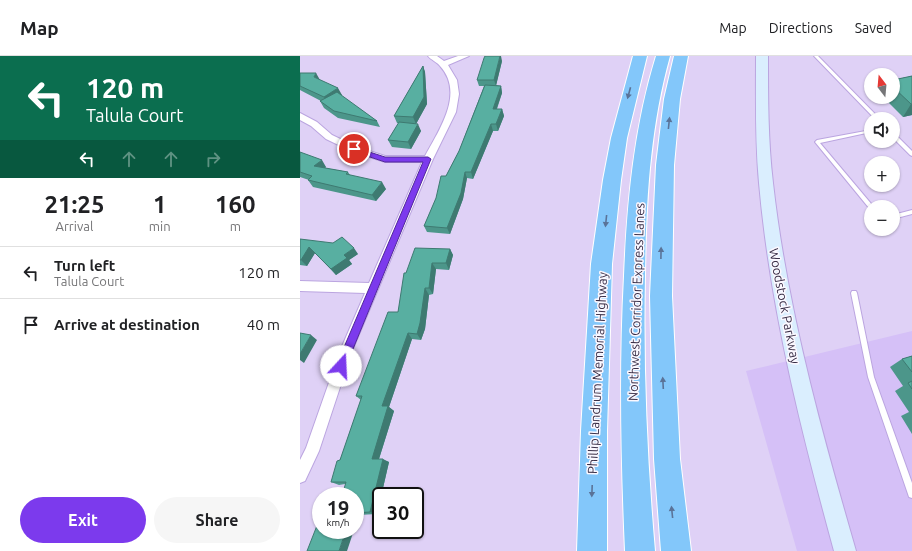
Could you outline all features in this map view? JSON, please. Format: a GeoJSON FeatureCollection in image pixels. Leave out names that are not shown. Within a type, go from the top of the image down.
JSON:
{"type":"FeatureCollection","features":[{"type":"Feature","properties":{"kind":"highway","name":"Phillip Landrum Memorial Highway"},"geometry":{"type":"LineString","coordinates":[[592,551],[591,496],[599,297],[609,195],[618,139],[629,92],[640,56]]}},
{"type":"Feature","properties":{"kind":"highway","name":"Northwest Corridor Express Lanes"},"geometry":{"type":"LineString","coordinates":[[640,551],[636,490],[632,370],[635,258],[641,174],[648,118],[658,71],[663,56]]}},
{"type":"Feature","properties":{"kind":"highway"},"geometry":{"type":"LineString","coordinates":[[676,551],[667,459],[661,296],[665,165],[672,99],[681,56]]}},
{"type":"Feature","properties":{"kind":"main road","name":"Woodstock Parkway"},"geometry":{"type":"LineString","coordinates":[[762,56],[761,103],[764,164],[772,238],[806,407],[845,551]]}},
{"type":"Feature","properties":{"kind":"street"},"geometry":{"type":"LineString","coordinates":[[300,476],[312,451],[346,352],[428,159],[452,112],[455,100],[453,80],[443,64],[432,56]]}},
{"type":"Feature","properties":{"kind":"street"},"geometry":{"type":"LineString","coordinates":[[443,64],[465,56]]}},
{"type":"Feature","properties":{"kind":"street"},"geometry":{"type":"LineString","coordinates":[[300,116],[314,124],[329,137],[360,151],[385,159],[428,159]]}},
{"type":"Feature","properties":{"kind":"street"},"geometry":{"type":"LineString","coordinates":[[300,286],[373,288]]}},
{"type":"Feature","properties":{"kind":"lane"},"geometry":{"type":"LineString","coordinates":[[816,56],[871,112]]}},
{"type":"Feature","properties":{"kind":"lane"},"geometry":{"type":"LineString","coordinates":[[864,132],[816,142],[865,200]]}},
{"type":"Feature","properties":{"kind":"lane"},"geometry":{"type":"LineString","coordinates":[[900,142],[912,154]]}},
{"type":"Feature","properties":{"kind":"lane"},"geometry":{"type":"LineString","coordinates":[[900,215],[912,212]]}},
{"type":"Feature","properties":{"kind":"lane"},"geometry":{"type":"LineString","coordinates":[[854,293],[871,377],[912,494]]}},
{"type":"Feature","properties":{"kind":"shaded area"},"geometry":{"type":"Polygon","coordinates":[[[912,331],[912,551],[797,551],[746,371],[912,331]]]}},
{"type":"Feature","properties":{"kind":"building"},"geometry":{"type":"Polygon","coordinates":[[[485,56],[500,56],[494,80],[477,80],[485,56]]]}},
{"type":"Feature","properties":{"kind":"building"},"geometry":{"type":"Polygon","coordinates":[[[423,66],[424,97],[413,117],[394,116],[423,66]]]}},
{"type":"Feature","properties":{"kind":"building"},"geometry":{"type":"Polygon","coordinates":[[[300,73],[316,73],[314,77],[338,88],[324,97],[300,86],[300,73]]]}},
{"type":"Feature","properties":{"kind":"building"},"geometry":{"type":"Polygon","coordinates":[[[912,76],[912,104],[900,94],[900,79],[912,76]]]}},
{"type":"Feature","properties":{"kind":"building"},"geometry":{"type":"Polygon","coordinates":[[[485,85],[501,86],[493,109],[502,109],[496,124],[491,124],[471,172],[465,172],[461,193],[447,228],[424,226],[436,198],[441,176],[446,176],[459,151],[485,85]]]}},
{"type":"Feature","properties":{"kind":"building"},"geometry":{"type":"Polygon","coordinates":[[[337,92],[377,121],[334,111],[320,101],[337,92]]]}},
{"type":"Feature","properties":{"kind":"building"},"geometry":{"type":"Polygon","coordinates":[[[399,122],[418,124],[408,142],[388,140],[399,122]]]}},
{"type":"Feature","properties":{"kind":"building"},"geometry":{"type":"Polygon","coordinates":[[[300,152],[322,160],[314,166],[348,172],[346,174],[382,182],[372,195],[308,180],[312,176],[300,172],[300,152]]]}},
{"type":"Feature","properties":{"kind":"building"},"geometry":{"type":"Polygon","coordinates":[[[342,237],[354,248],[344,255],[347,258],[331,269],[309,247],[300,260],[300,239],[333,243],[342,237]]]}},
{"type":"Feature","properties":{"kind":"building"},"geometry":{"type":"Polygon","coordinates":[[[415,248],[450,249],[446,263],[432,263],[429,288],[425,288],[417,334],[408,333],[382,406],[388,406],[372,459],[383,459],[376,487],[372,487],[372,504],[370,512],[364,512],[364,487],[345,487],[346,482],[331,482],[337,461],[340,460],[362,396],[356,396],[388,312],[398,312],[404,273],[406,273],[415,248]]]}},
{"type":"Feature","properties":{"kind":"building"},"geometry":{"type":"Polygon","coordinates":[[[300,333],[311,335],[300,354],[300,333]]]}},
{"type":"Feature","properties":{"kind":"building"},"geometry":{"type":"Polygon","coordinates":[[[912,356],[912,372],[902,359],[912,356]]]}},
{"type":"Feature","properties":{"kind":"building"},"geometry":{"type":"Polygon","coordinates":[[[912,381],[912,389],[908,383],[912,381]]]}},
{"type":"Feature","properties":{"kind":"building"},"geometry":{"type":"Polygon","coordinates":[[[312,538],[343,539],[339,551],[307,551],[312,538]]]}},
{"type":"Feature","properties":{"kind":"route"},"geometry":{"type":"LineString","coordinates":[[341,366],[351,339],[428,159],[385,159],[354,149]]}}]}
